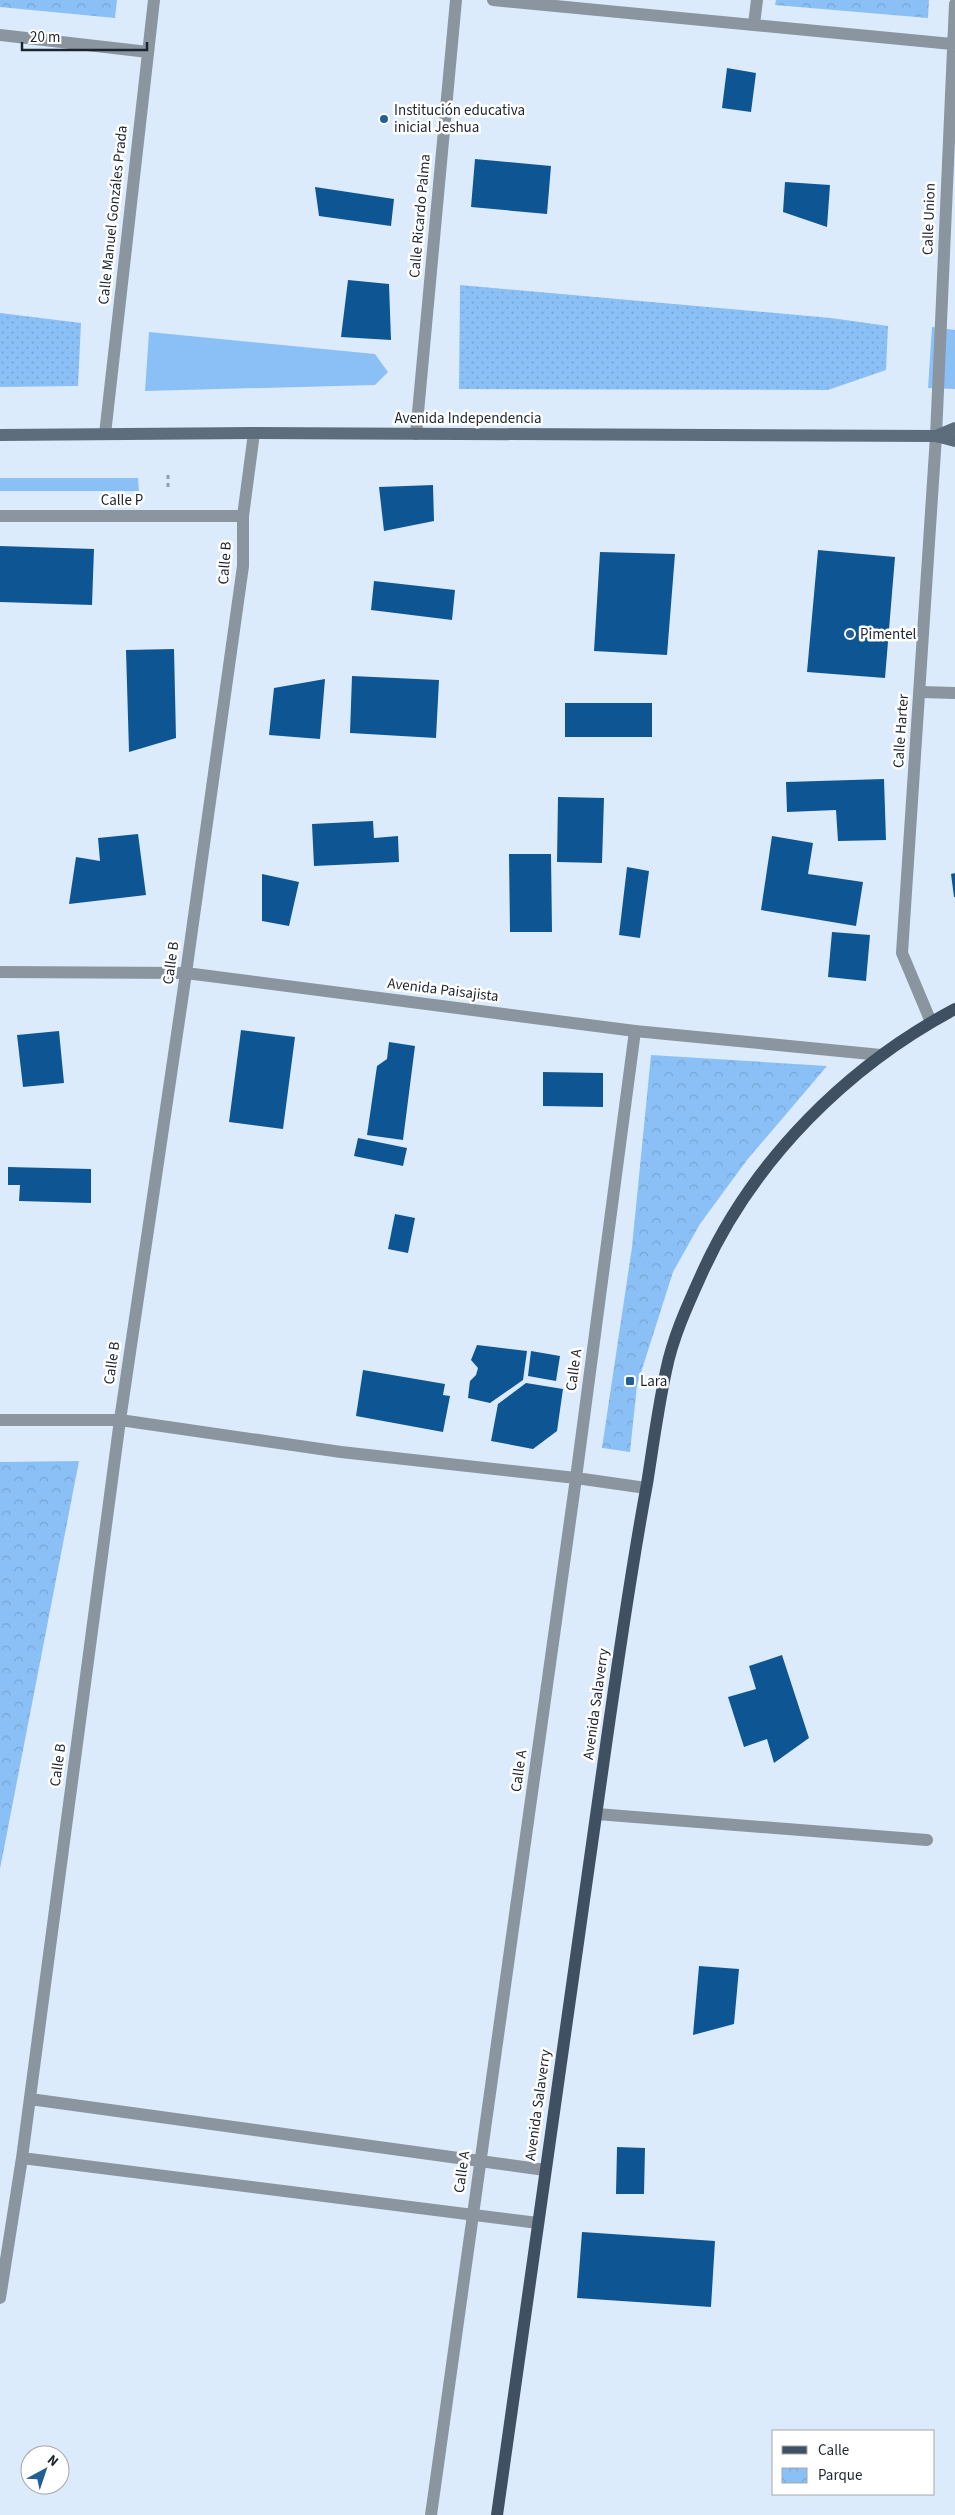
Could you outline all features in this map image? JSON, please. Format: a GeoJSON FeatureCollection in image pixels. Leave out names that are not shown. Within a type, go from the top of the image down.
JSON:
{"type":"FeatureCollection","features":[{"type":"Feature","properties":{"kind":"main road","name":"Avenida Independencia"},"geometry":{"type":"LineString","coordinates":[[936,436],[955,428]]}},
{"type":"Feature","properties":{"kind":"main road","name":"Avenida Independencia"},"geometry":{"type":"LineString","coordinates":[[0,435],[254,433],[936,436],[955,441]]}},
{"type":"Feature","properties":{"kind":"main road","name":"Avenida Salaverry"},"geometry":{"type":"LineString","coordinates":[[496,2515],[633,1554],[667,1367],[684,1315],[705,1266],[741,1204],[783,1148],[829,1098],[881,1055],[931,1022],[955,1009]]}},
{"type":"Feature","properties":{"kind":"street","name":"Calle Manuel Gonzáles Prada"},"geometry":{"type":"LineString","coordinates":[[105,434],[154,0]]}},
{"type":"Feature","properties":{"kind":"street","name":"Calle Ricardo Palma"},"geometry":{"type":"LineString","coordinates":[[416,434],[456,0]]}},
{"type":"Feature","properties":{"kind":"street"},"geometry":{"type":"LineString","coordinates":[[493,0],[952,44]]}},
{"type":"Feature","properties":{"kind":"street"},"geometry":{"type":"LineString","coordinates":[[754,24],[757,0]]}},
{"type":"Feature","properties":{"kind":"street","name":"Calle Union"},"geometry":{"type":"LineString","coordinates":[[936,436],[955,4]]}},
{"type":"Feature","properties":{"kind":"street"},"geometry":{"type":"LineString","coordinates":[[0,35],[148,52]]}},
{"type":"Feature","properties":{"kind":"street","name":"Calle B"},"geometry":{"type":"LineString","coordinates":[[0,2298],[22,2158],[120,1420],[244,566],[243,516],[254,433]]}},
{"type":"Feature","properties":{"kind":"street","name":"Calle Harter"},"geometry":{"type":"LineString","coordinates":[[931,1022],[902,953],[936,436]]}},
{"type":"Feature","properties":{"kind":"street","name":"Calle P"},"geometry":{"type":"LineString","coordinates":[[0,516],[243,516]]}},
{"type":"Feature","properties":{"kind":"street"},"geometry":{"type":"LineString","coordinates":[[920,692],[955,693]]}},
{"type":"Feature","properties":{"kind":"street","name":"Avenida Paisajista"},"geometry":{"type":"LineString","coordinates":[[0,972],[186,973],[635,1031],[881,1055]]}},
{"type":"Feature","properties":{"kind":"street","name":"Calle A"},"geometry":{"type":"LineString","coordinates":[[431,2515],[576,1478],[635,1031]]}},
{"type":"Feature","properties":{"kind":"street"},"geometry":{"type":"LineString","coordinates":[[0,1420],[120,1420],[341,1452],[576,1478],[646,1488]]}},
{"type":"Feature","properties":{"kind":"street"},"geometry":{"type":"LineString","coordinates":[[597,1814],[927,1840]]}},
{"type":"Feature","properties":{"kind":"street"},"geometry":{"type":"LineString","coordinates":[[30,2099],[546,2170]]}},
{"type":"Feature","properties":{"kind":"street"},"geometry":{"type":"LineString","coordinates":[[22,2158],[538,2223]]}},
{"type":"Feature","properties":{"kind":"green space"},"geometry":{"type":"Polygon","coordinates":[[[0,0],[117,0],[115,18],[0,7],[0,0]]]}},
{"type":"Feature","properties":{"kind":"green space"},"geometry":{"type":"Polygon","coordinates":[[[776,0],[929,0],[928,18],[775,5],[776,0]]]}},
{"type":"Feature","properties":{"kind":"green space"},"geometry":{"type":"Polygon","coordinates":[[[460,285],[831,318],[888,326],[886,370],[828,390],[459,389],[460,285]]]}},
{"type":"Feature","properties":{"kind":"green space"},"geometry":{"type":"Polygon","coordinates":[[[0,313],[81,323],[78,386],[0,387],[0,313]]]}},
{"type":"Feature","properties":{"kind":"green space"},"geometry":{"type":"Polygon","coordinates":[[[932,327],[955,330],[955,389],[928,388],[932,327]]]}},
{"type":"Feature","properties":{"kind":"green space"},"geometry":{"type":"Polygon","coordinates":[[[149,332],[375,354],[388,372],[375,385],[145,391],[149,332]]]}},
{"type":"Feature","properties":{"kind":"green space"},"geometry":{"type":"Polygon","coordinates":[[[0,478],[138,478],[139,491],[0,491],[0,478]]]}},
{"type":"Feature","properties":{"kind":"green space"},"geometry":{"type":"Polygon","coordinates":[[[651,1055],[827,1066],[747,1160],[700,1224],[673,1272],[637,1385],[630,1452],[602,1448],[632,1247],[651,1055]]]}},
{"type":"Feature","properties":{"kind":"green space"},"geometry":{"type":"Polygon","coordinates":[[[79,1461],[0,1869],[0,1462],[79,1461]]]}},
{"type":"Feature","properties":{"kind":"building"},"geometry":{"type":"Polygon","coordinates":[[[727,68],[756,73],[751,112],[722,108],[727,68]]]}},
{"type":"Feature","properties":{"kind":"building"},"geometry":{"type":"Polygon","coordinates":[[[475,159],[551,166],[547,214],[471,207],[475,159]]]}},
{"type":"Feature","properties":{"kind":"building"},"geometry":{"type":"Polygon","coordinates":[[[785,182],[830,185],[827,227],[783,212],[785,182]]]}},
{"type":"Feature","properties":{"kind":"building"},"geometry":{"type":"Polygon","coordinates":[[[315,187],[394,199],[391,226],[319,216],[315,187]]]}},
{"type":"Feature","properties":{"kind":"building"},"geometry":{"type":"Polygon","coordinates":[[[348,280],[389,284],[391,340],[341,337],[348,280]]]}},
{"type":"Feature","properties":{"kind":"building"},"geometry":{"type":"Polygon","coordinates":[[[433,485],[434,521],[384,531],[379,487],[433,485]]]}},
{"type":"Feature","properties":{"kind":"building"},"geometry":{"type":"Polygon","coordinates":[[[0,546],[94,549],[92,605],[0,602],[0,546]]]}},
{"type":"Feature","properties":{"kind":"building"},"geometry":{"type":"Polygon","coordinates":[[[818,550],[895,557],[885,678],[807,672],[818,550]]]}},
{"type":"Feature","properties":{"kind":"building"},"geometry":{"type":"Polygon","coordinates":[[[600,552],[675,554],[667,655],[594,651],[600,552]]]}},
{"type":"Feature","properties":{"kind":"building"},"geometry":{"type":"Polygon","coordinates":[[[374,581],[455,590],[452,620],[371,610],[374,581]]]}},
{"type":"Feature","properties":{"kind":"building"},"geometry":{"type":"Polygon","coordinates":[[[174,649],[176,738],[129,752],[126,650],[174,649]]]}},
{"type":"Feature","properties":{"kind":"building"},"geometry":{"type":"Polygon","coordinates":[[[352,676],[439,680],[436,738],[350,733],[352,676]]]}},
{"type":"Feature","properties":{"kind":"building"},"geometry":{"type":"Polygon","coordinates":[[[325,679],[320,739],[269,735],[274,688],[325,679]]]}},
{"type":"Feature","properties":{"kind":"building"},"geometry":{"type":"Polygon","coordinates":[[[565,703],[652,703],[652,737],[565,737],[565,703]]]}},
{"type":"Feature","properties":{"kind":"building"},"geometry":{"type":"Polygon","coordinates":[[[884,779],[886,840],[838,841],[836,810],[787,812],[786,782],[884,779]]]}},
{"type":"Feature","properties":{"kind":"building"},"geometry":{"type":"Polygon","coordinates":[[[558,797],[604,798],[602,863],[557,862],[558,797]]]}},
{"type":"Feature","properties":{"kind":"building"},"geometry":{"type":"Polygon","coordinates":[[[373,821],[374,838],[398,836],[399,862],[314,866],[312,824],[373,821]]]}},
{"type":"Feature","properties":{"kind":"building"},"geometry":{"type":"Polygon","coordinates":[[[138,834],[146,895],[69,904],[76,857],[100,861],[98,838],[138,834]]]}},
{"type":"Feature","properties":{"kind":"building"},"geometry":{"type":"Polygon","coordinates":[[[772,836],[813,843],[808,874],[863,882],[856,926],[761,910],[772,836]]]}},
{"type":"Feature","properties":{"kind":"building"},"geometry":{"type":"Polygon","coordinates":[[[509,854],[551,854],[552,932],[510,932],[509,854]]]}},
{"type":"Feature","properties":{"kind":"building"},"geometry":{"type":"Polygon","coordinates":[[[627,867],[649,871],[640,938],[619,935],[627,867]]]}},
{"type":"Feature","properties":{"kind":"building"},"geometry":{"type":"Polygon","coordinates":[[[955,873],[955,897],[954,897],[951,874],[955,873]]]}},
{"type":"Feature","properties":{"kind":"building"},"geometry":{"type":"Polygon","coordinates":[[[262,874],[299,882],[289,926],[262,921],[262,874]]]}},
{"type":"Feature","properties":{"kind":"building"},"geometry":{"type":"Polygon","coordinates":[[[832,932],[870,935],[866,981],[828,977],[832,932]]]}},
{"type":"Feature","properties":{"kind":"building"},"geometry":{"type":"Polygon","coordinates":[[[241,1030],[295,1037],[283,1129],[229,1122],[241,1030]]]}},
{"type":"Feature","properties":{"kind":"building"},"geometry":{"type":"Polygon","coordinates":[[[59,1031],[64,1083],[23,1087],[17,1035],[59,1031]]]}},
{"type":"Feature","properties":{"kind":"building"},"geometry":{"type":"Polygon","coordinates":[[[389,1042],[415,1046],[403,1140],[367,1135],[377,1066],[387,1059],[389,1042]]]}},
{"type":"Feature","properties":{"kind":"building"},"geometry":{"type":"Polygon","coordinates":[[[543,1072],[603,1073],[603,1107],[543,1106],[543,1072]]]}},
{"type":"Feature","properties":{"kind":"building"},"geometry":{"type":"Polygon","coordinates":[[[358,1138],[407,1148],[403,1166],[354,1156],[358,1138]]]}},
{"type":"Feature","properties":{"kind":"building"},"geometry":{"type":"Polygon","coordinates":[[[8,1167],[91,1169],[91,1203],[19,1201],[20,1185],[8,1185],[8,1167]]]}},
{"type":"Feature","properties":{"kind":"building"},"geometry":{"type":"Polygon","coordinates":[[[395,1214],[415,1218],[408,1253],[388,1249],[395,1214]]]}},
{"type":"Feature","properties":{"kind":"building"},"geometry":{"type":"Polygon","coordinates":[[[477,1345],[527,1351],[523,1380],[490,1403],[468,1398],[470,1381],[476,1375],[478,1368],[471,1360],[477,1345]]]}},
{"type":"Feature","properties":{"kind":"building"},"geometry":{"type":"Polygon","coordinates":[[[531,1351],[560,1356],[556,1381],[528,1376],[531,1351]]]}},
{"type":"Feature","properties":{"kind":"building"},"geometry":{"type":"Polygon","coordinates":[[[363,1370],[445,1384],[443,1395],[450,1396],[443,1432],[356,1416],[363,1370]]]}},
{"type":"Feature","properties":{"kind":"building"},"geometry":{"type":"Polygon","coordinates":[[[526,1383],[563,1389],[557,1431],[533,1449],[491,1441],[498,1404],[526,1383]]]}},
{"type":"Feature","properties":{"kind":"building"},"geometry":{"type":"Polygon","coordinates":[[[782,1655],[809,1738],[774,1763],[767,1739],[744,1747],[728,1697],[756,1689],[749,1666],[782,1655]]]}},
{"type":"Feature","properties":{"kind":"building"},"geometry":{"type":"Polygon","coordinates":[[[699,1966],[739,1969],[734,2024],[693,2035],[699,1966]]]}},
{"type":"Feature","properties":{"kind":"building"},"geometry":{"type":"Polygon","coordinates":[[[617,2147],[645,2148],[644,2194],[616,2194],[617,2147]]]}},
{"type":"Feature","properties":{"kind":"building"},"geometry":{"type":"Polygon","coordinates":[[[582,2232],[715,2241],[711,2307],[577,2298],[582,2232]]]}},
{"type":"Feature","properties":{"kind":"place","name":"Institución educativa inicial Jeshua"},"geometry":{"type":"Point","coordinates":[384,119]}},
{"type":"Feature","properties":{"kind":"place","name":"Pimentel"},"geometry":{"type":"Point","coordinates":[850,634]}},
{"type":"Feature","properties":{"kind":"place","name":"Lara"},"geometry":{"type":"Point","coordinates":[630,1381]}}]}
